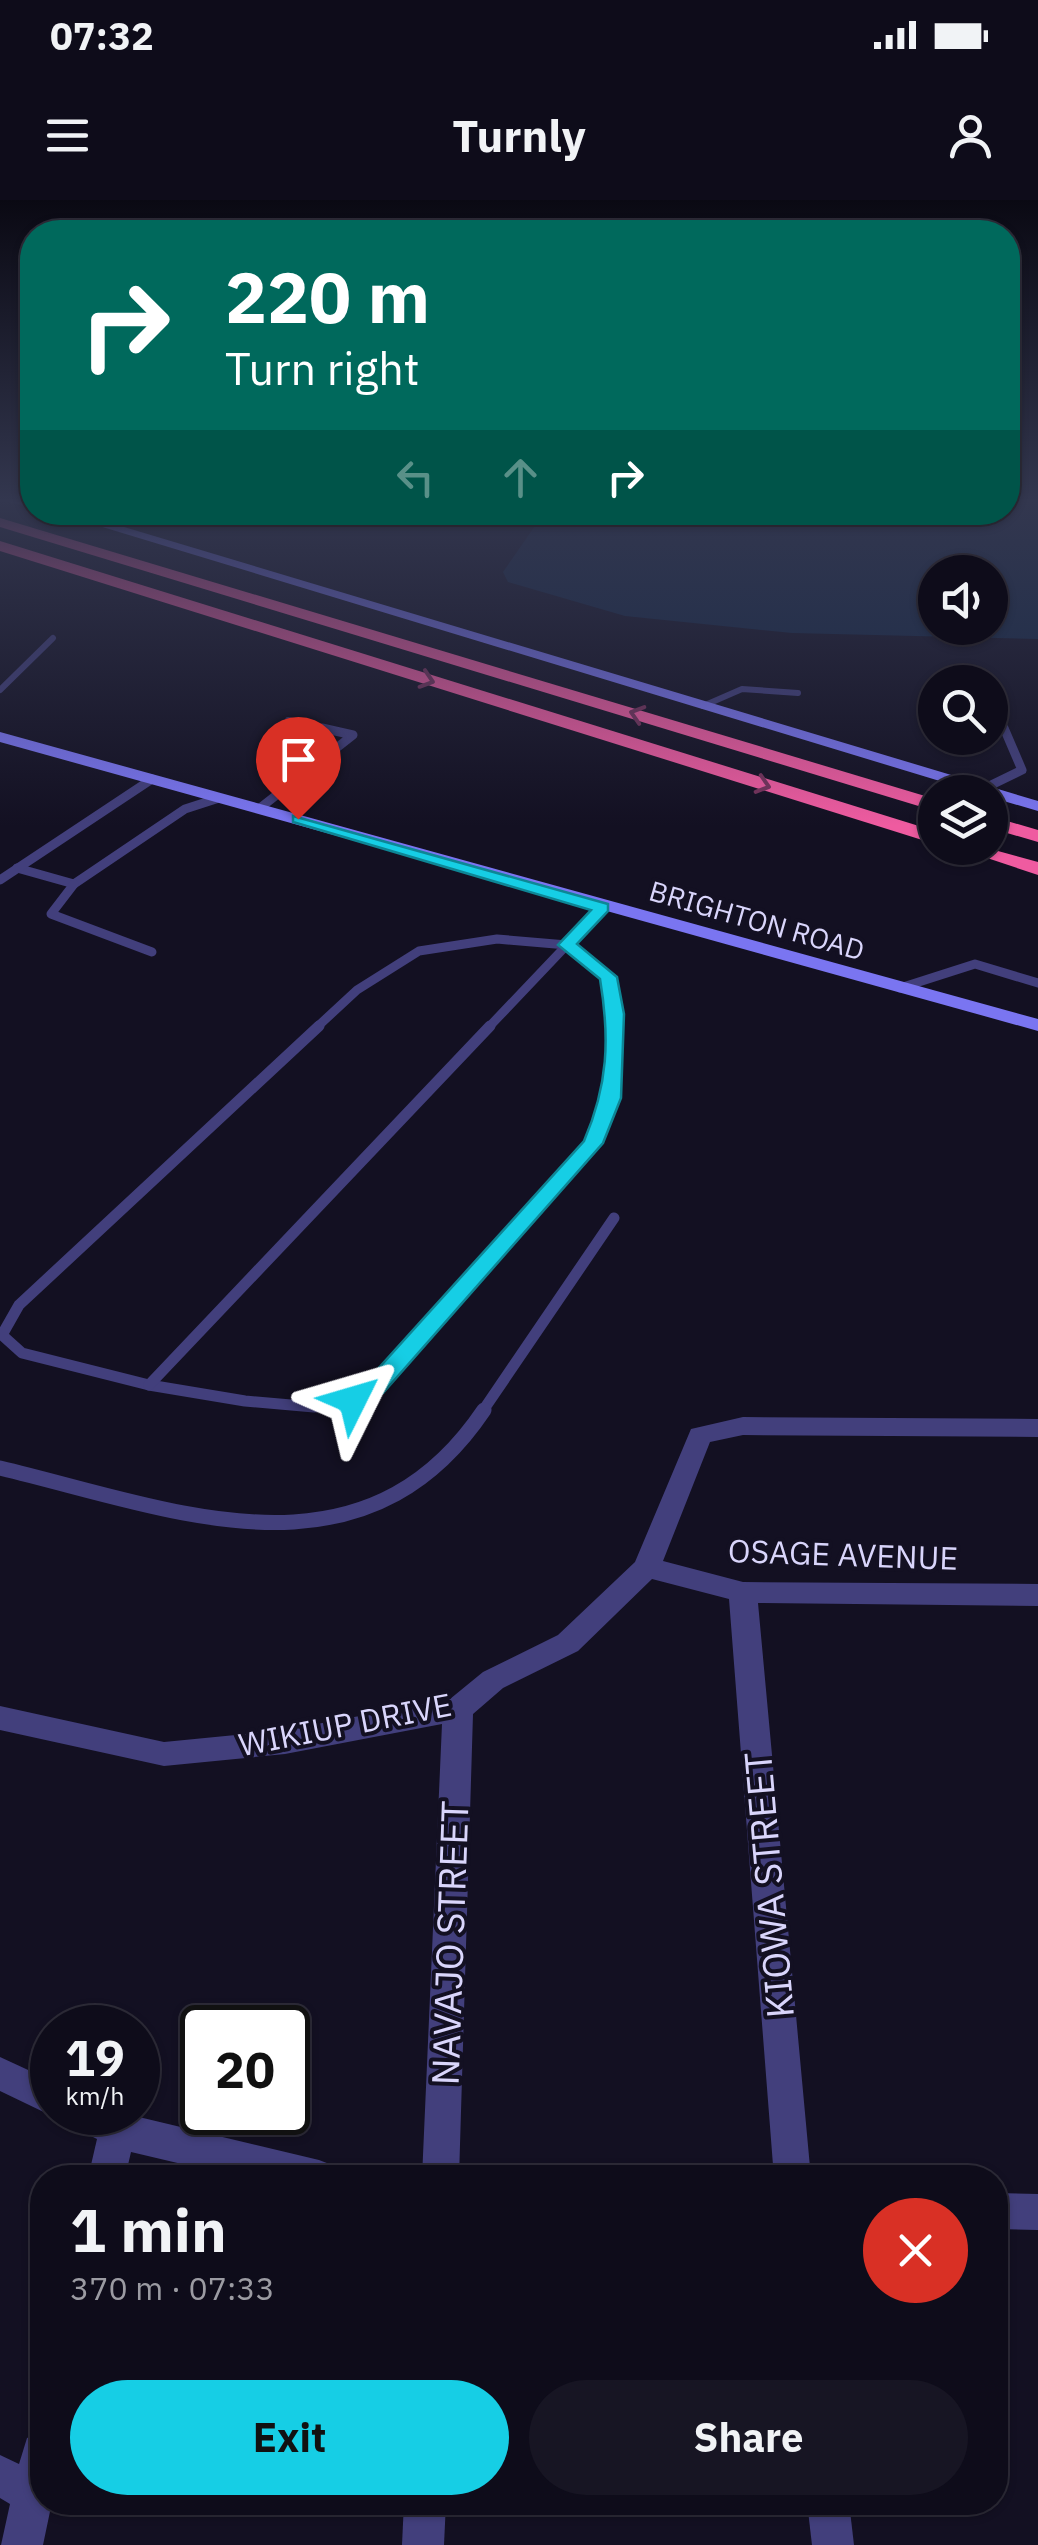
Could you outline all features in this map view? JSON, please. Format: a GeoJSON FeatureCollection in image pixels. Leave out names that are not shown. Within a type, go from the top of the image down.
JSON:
{"type":"FeatureCollection","features":[{"type":"Feature","properties":{"kind":"highway"},"geometry":{"type":"LineString","coordinates":[[197,607],[918,833]]}},
{"type":"Feature","properties":{"kind":"highway"},"geometry":{"type":"LineString","coordinates":[[282,607],[918,800]]}},
{"type":"Feature","properties":{"kind":"highway"},"geometry":{"type":"LineString","coordinates":[[1008,827],[1038,836]]}},
{"type":"Feature","properties":{"kind":"highway"},"geometry":{"type":"LineString","coordinates":[[1008,860],[1038,869]]}},
{"type":"Feature","properties":{"kind":"street"},"geometry":{"type":"LineString","coordinates":[[376,607],[936,775]]}},
{"type":"Feature","properties":{"kind":"street","name":"BRIGHTON ROAD"},"geometry":{"type":"LineString","coordinates":[[0,737],[602,908],[1038,1026]]}},
{"type":"Feature","properties":{"kind":"street"},"geometry":{"type":"LineString","coordinates":[[1008,797],[1038,806]]}},
{"type":"Feature","properties":{"kind":"street","name":"WIKIUP DRIVE"},"geometry":{"type":"LineString","coordinates":[[0,1718],[164,1754],[285,1742],[458,1709],[493,1680],[568,1643],[647,1567],[700,1435],[743,1426],[1038,1428]]}},
{"type":"Feature","properties":{"kind":"street","name":"OSAGE AVENUE"},"geometry":{"type":"LineString","coordinates":[[647,1567],[742,1592],[1038,1595]]}},
{"type":"Feature","properties":{"kind":"street","name":"KIOWA STREET"},"geometry":{"type":"LineString","coordinates":[[742,1592],[792,2165]]}},
{"type":"Feature","properties":{"kind":"street","name":"NAVAJO STREET"},"geometry":{"type":"LineString","coordinates":[[440,2165],[458,1709]]}},
{"type":"Feature","properties":{"kind":"street"},"geometry":{"type":"LineString","coordinates":[[0,2073],[30,2088]]}},
{"type":"Feature","properties":{"kind":"street"},"geometry":{"type":"LineString","coordinates":[[109,2165],[116,2135]]}},
{"type":"Feature","properties":{"kind":"street"},"geometry":{"type":"LineString","coordinates":[[134,2135],[263,2165]]}},
{"type":"Feature","properties":{"kind":"street"},"geometry":{"type":"LineString","coordinates":[[1008,2211],[1038,2212]]}},
{"type":"Feature","properties":{"kind":"street"},"geometry":{"type":"LineString","coordinates":[[22,2545],[25,2474]]}},
{"type":"Feature","properties":{"kind":"street"},"geometry":{"type":"LineString","coordinates":[[423,2545],[424,2515]]}},
{"type":"Feature","properties":{"kind":"street"},"geometry":{"type":"LineString","coordinates":[[830,2515],[833,2545]]}},
{"type":"Feature","properties":{"kind":"lane"},"geometry":{"type":"LineString","coordinates":[[0,690],[53,638]]}},
{"type":"Feature","properties":{"kind":"lane"},"geometry":{"type":"LineString","coordinates":[[703,706],[742,689],[798,693]]}},
{"type":"Feature","properties":{"kind":"lane"},"geometry":{"type":"LineString","coordinates":[[260,808],[353,735],[288,720]]}},
{"type":"Feature","properties":{"kind":"lane"},"geometry":{"type":"LineString","coordinates":[[1008,737],[1022,770],[1008,777]]}},
{"type":"Feature","properties":{"kind":"lane"},"geometry":{"type":"LineString","coordinates":[[0,880],[152,779]]}},
{"type":"Feature","properties":{"kind":"lane"},"geometry":{"type":"LineString","coordinates":[[152,952],[50,914],[74,884],[185,809],[219,798]]}},
{"type":"Feature","properties":{"kind":"lane"},"geometry":{"type":"LineString","coordinates":[[17,868],[74,884]]}},
{"type":"Feature","properties":{"kind":"lane"},"geometry":{"type":"LineString","coordinates":[[149,1385],[602,908]]}},
{"type":"Feature","properties":{"kind":"lane"},"geometry":{"type":"LineString","coordinates":[[497,939],[567,945],[608,977],[616,1059],[612,1098],[602,1124],[593,1143],[374,1388],[353,1400],[314,1407],[149,1385],[22,1353],[1,1335],[20,1304],[357,990],[394,964],[447,943],[497,939]]}},
{"type":"Feature","properties":{"kind":"lane"},"geometry":{"type":"LineString","coordinates":[[900,988],[975,964],[1038,982]]}},
{"type":"Feature","properties":{"kind":"lane"},"geometry":{"type":"LineString","coordinates":[[0,1468],[241,1524],[290,1527],[362,1512],[429,1474],[461,1444],[614,1218]]}},
{"type":"Feature","properties":{"kind":"water"},"geometry":{"type":"Polygon","coordinates":[[[596,607],[918,607],[918,636],[792,633],[625,616],[596,607]]]}},
{"type":"Feature","properties":{"kind":"water"},"geometry":{"type":"Polygon","coordinates":[[[1008,607],[1038,607],[1038,639],[1008,638],[1008,607]]]}},
{"type":"Feature","properties":{"kind":"route"},"geometry":{"type":"LineString","coordinates":[[298,819],[602,908],[567,945],[586,956],[608,977],[615,1014],[612,1098],[593,1143],[374,1388],[353,1400]]}}]}
